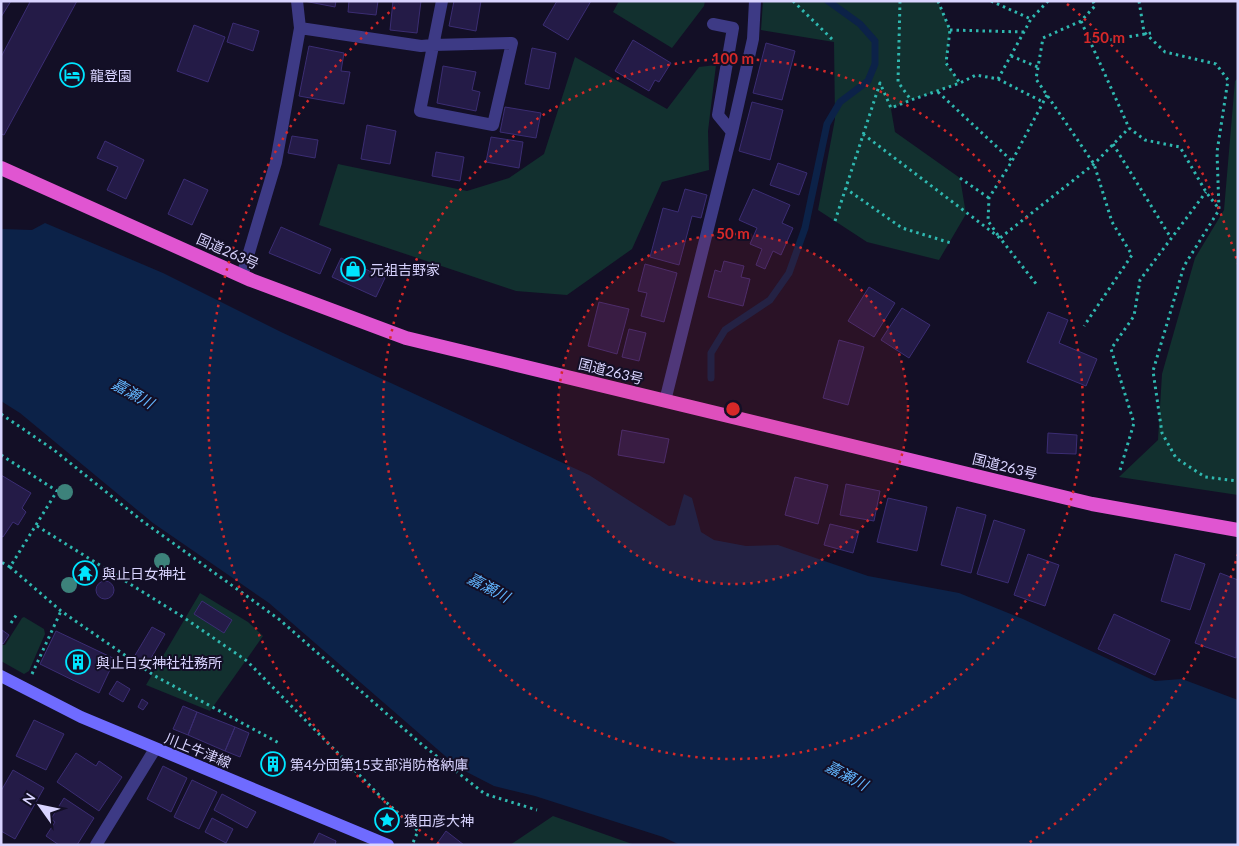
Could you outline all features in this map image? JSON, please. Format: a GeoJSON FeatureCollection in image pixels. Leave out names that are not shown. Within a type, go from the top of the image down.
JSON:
{"type":"FeatureCollection","features":[{"type":"Feature","properties":{"kind":"highway","name":"国道263号"},"geometry":{"type":"LineString","coordinates":[[1,168],[242,276],[406,338],[1092,504],[1238,530]]}},
{"type":"Feature","properties":{"kind":"main road","name":"川上牛津線"},"geometry":{"type":"LineString","coordinates":[[1,676],[81,717],[388,845]]}},
{"type":"Feature","properties":{"kind":"street"},"geometry":{"type":"LineString","coordinates":[[242,276],[276,162],[300,28],[297,1]]}},
{"type":"Feature","properties":{"kind":"street"},"geometry":{"type":"LineString","coordinates":[[300,28],[421,46],[433,46],[512,43],[493,125],[420,111],[433,46],[442,1]]}},
{"type":"Feature","properties":{"kind":"street"},"geometry":{"type":"LineString","coordinates":[[666,401],[753,39],[755,1]]}},
{"type":"Feature","properties":{"kind":"street"},"geometry":{"type":"LineString","coordinates":[[713,24],[733,28],[718,115],[732,132]]}},
{"type":"Feature","properties":{"kind":"street"},"geometry":{"type":"LineString","coordinates":[[96,845],[155,749]]}},
{"type":"Feature","properties":{"kind":"path"},"geometry":{"type":"LineString","coordinates":[[793,1],[834,41]]}},
{"type":"Feature","properties":{"kind":"path"},"geometry":{"type":"LineString","coordinates":[[900,1],[898,82],[911,100]]}},
{"type":"Feature","properties":{"kind":"path"},"geometry":{"type":"LineString","coordinates":[[938,1],[950,30],[946,63],[960,83]]}},
{"type":"Feature","properties":{"kind":"path"},"geometry":{"type":"LineString","coordinates":[[991,1],[1031,19]]}},
{"type":"Feature","properties":{"kind":"path"},"geometry":{"type":"LineString","coordinates":[[998,78],[1031,19],[1048,1]]}},
{"type":"Feature","properties":{"kind":"path"},"geometry":{"type":"LineString","coordinates":[[1084,326],[1132,255],[1112,222],[1094,164],[1036,79],[1043,38],[1081,21],[1095,6],[1093,1]]}},
{"type":"Feature","properties":{"kind":"path"},"geometry":{"type":"LineString","coordinates":[[1139,1],[1144,32],[1165,52],[1216,64],[1228,80],[1217,152],[1219,210],[1184,266],[1152,371],[1162,433],[1176,458],[1205,477],[1238,481]]}},
{"type":"Feature","properties":{"kind":"path"},"geometry":{"type":"LineString","coordinates":[[1081,21],[1129,128],[1146,140],[1180,147],[1206,192],[1219,210]]}},
{"type":"Feature","properties":{"kind":"path"},"geometry":{"type":"LineString","coordinates":[[950,30],[1024,32]]}},
{"type":"Feature","properties":{"kind":"path"},"geometry":{"type":"LineString","coordinates":[[1091,43],[1144,32],[1151,33]]}},
{"type":"Feature","properties":{"kind":"path"},"geometry":{"type":"LineString","coordinates":[[1011,56],[1038,66]]}},
{"type":"Feature","properties":{"kind":"path"},"geometry":{"type":"LineString","coordinates":[[835,221],[880,83],[891,108],[938,92],[976,75],[998,78],[1043,102]]}},
{"type":"Feature","properties":{"kind":"path"},"geometry":{"type":"LineString","coordinates":[[938,92],[1012,160]]}},
{"type":"Feature","properties":{"kind":"path"},"geometry":{"type":"LineString","coordinates":[[1037,285],[988,221],[988,198],[1012,160],[1047,95]]}},
{"type":"Feature","properties":{"kind":"path"},"geometry":{"type":"LineString","coordinates":[[1000,238],[1094,164],[1129,128]]}},
{"type":"Feature","properties":{"kind":"path"},"geometry":{"type":"LineString","coordinates":[[863,134],[1000,238]]}},
{"type":"Feature","properties":{"kind":"path"},"geometry":{"type":"LineString","coordinates":[[1113,144],[1171,238]]}},
{"type":"Feature","properties":{"kind":"path"},"geometry":{"type":"LineString","coordinates":[[960,178],[988,198]]}},
{"type":"Feature","properties":{"kind":"path"},"geometry":{"type":"LineString","coordinates":[[846,188],[902,228],[951,242]]}},
{"type":"Feature","properties":{"kind":"path"},"geometry":{"type":"LineString","coordinates":[[1120,470],[1134,423],[1111,349],[1134,316],[1140,280],[1206,192]]}},
{"type":"Feature","properties":{"kind":"path"},"geometry":{"type":"LineString","coordinates":[[1,414],[54,450],[140,520],[280,620],[420,743],[485,794],[537,810]]}},
{"type":"Feature","properties":{"kind":"path"},"geometry":{"type":"LineString","coordinates":[[1,455],[57,490],[37,526],[10,567]]}},
{"type":"Feature","properties":{"kind":"path"},"geometry":{"type":"LineString","coordinates":[[37,526],[184,617],[248,661],[386,802],[418,831],[412,845]]}},
{"type":"Feature","properties":{"kind":"path"},"geometry":{"type":"LineString","coordinates":[[1,562],[10,567],[61,611],[155,676],[279,743]]}},
{"type":"Feature","properties":{"kind":"path"},"geometry":{"type":"LineString","coordinates":[[25,689],[61,611]]}},
{"type":"Feature","properties":{"kind":"path"},"geometry":{"type":"LineString","coordinates":[[11,623],[17,614]]}},
{"type":"Feature","properties":{"kind":"green space"},"geometry":{"type":"Polygon","coordinates":[[[619,1],[705,1],[704,6],[672,48],[613,12],[619,1]]]}},
{"type":"Feature","properties":{"kind":"green space"},"geometry":{"type":"Polygon","coordinates":[[[763,1],[938,1],[950,30],[946,63],[960,83],[891,109],[895,132],[960,178],[966,214],[939,260],[867,242],[818,210],[835,119],[834,42],[761,30],[763,1]]]}},
{"type":"Feature","properties":{"kind":"green space"},"geometry":{"type":"Polygon","coordinates":[[[575,57],[667,109],[699,67],[716,65],[708,131],[709,170],[662,182],[632,249],[567,295],[516,291],[319,225],[338,164],[467,191],[509,178],[544,154],[575,57]]]}},
{"type":"Feature","properties":{"kind":"green space"},"geometry":{"type":"Polygon","coordinates":[[[1238,78],[1238,495],[1119,477],[1158,440],[1162,374],[1195,258],[1224,210],[1235,81],[1238,78]]]}},
{"type":"Feature","properties":{"kind":"green space"},"geometry":{"type":"Polygon","coordinates":[[[200,593],[248,622],[263,636],[210,711],[146,685],[200,593]]]}},
{"type":"Feature","properties":{"kind":"green space"},"geometry":{"type":"Polygon","coordinates":[[[24,617],[44,629],[45,634],[29,671],[24,674],[1,661],[1,645],[5,645],[24,617]]]}},
{"type":"Feature","properties":{"kind":"green space"},"geometry":{"type":"Polygon","coordinates":[[[553,816],[635,845],[510,845],[553,816]]]}},
{"type":"Feature","properties":{"kind":"water","name":"嘉瀬川"},"geometry":{"type":"Polygon","coordinates":[[[45,223],[163,273],[281,332],[589,475],[669,526],[675,525],[684,494],[692,498],[701,532],[714,540],[746,546],[778,545],[868,576],[959,593],[1023,619],[1155,681],[1182,679],[1238,700],[1238,845],[680,845],[663,837],[535,796],[494,786],[459,768],[269,603],[153,523],[20,413],[1,401],[1,229],[32,230],[45,223]]]}},
{"type":"Feature","properties":{"kind":"building"},"geometry":{"type":"Polygon","coordinates":[[[1,1],[11,1],[1,17],[1,1]]]}},
{"type":"Feature","properties":{"kind":"building"},"geometry":{"type":"Polygon","coordinates":[[[28,1],[77,1],[4,135],[1,134],[1,57],[30,2],[28,1]]]}},
{"type":"Feature","properties":{"kind":"building"},"geometry":{"type":"Polygon","coordinates":[[[304,1],[336,1],[335,7],[304,1]]]}},
{"type":"Feature","properties":{"kind":"building"},"geometry":{"type":"Polygon","coordinates":[[[349,1],[378,1],[376,15],[348,12],[349,1]]]}},
{"type":"Feature","properties":{"kind":"building"},"geometry":{"type":"Polygon","coordinates":[[[393,1],[421,1],[417,33],[390,30],[393,1]]]}},
{"type":"Feature","properties":{"kind":"building"},"geometry":{"type":"Polygon","coordinates":[[[454,1],[481,1],[476,31],[449,26],[454,1]]]}},
{"type":"Feature","properties":{"kind":"building"},"geometry":{"type":"Polygon","coordinates":[[[557,1],[591,1],[568,40],[543,25],[557,1]]]}},
{"type":"Feature","properties":{"kind":"building"},"geometry":{"type":"Polygon","coordinates":[[[233,23],[259,31],[253,51],[227,42],[233,23]]]}},
{"type":"Feature","properties":{"kind":"building"},"geometry":{"type":"Polygon","coordinates":[[[194,25],[225,37],[208,82],[177,71],[194,25]]]}},
{"type":"Feature","properties":{"kind":"building"},"geometry":{"type":"Polygon","coordinates":[[[633,40],[671,63],[659,82],[655,80],[649,91],[615,71],[633,40]]]}},
{"type":"Feature","properties":{"kind":"building"},"geometry":{"type":"Polygon","coordinates":[[[766,43],[795,51],[782,100],[753,93],[766,43]]]}},
{"type":"Feature","properties":{"kind":"building"},"geometry":{"type":"Polygon","coordinates":[[[309,46],[344,53],[341,71],[350,72],[344,104],[299,96],[309,46]]]}},
{"type":"Feature","properties":{"kind":"building"},"geometry":{"type":"Polygon","coordinates":[[[532,48],[556,53],[549,89],[525,84],[532,48]]]}},
{"type":"Feature","properties":{"kind":"building"},"geometry":{"type":"Polygon","coordinates":[[[443,66],[476,72],[472,90],[480,92],[476,111],[437,103],[443,66]]]}},
{"type":"Feature","properties":{"kind":"building"},"geometry":{"type":"Polygon","coordinates":[[[752,102],[783,110],[770,160],[739,151],[752,102]]]}},
{"type":"Feature","properties":{"kind":"building"},"geometry":{"type":"Polygon","coordinates":[[[505,107],[541,113],[536,138],[500,132],[505,107]]]}},
{"type":"Feature","properties":{"kind":"building"},"geometry":{"type":"Polygon","coordinates":[[[367,125],[396,131],[390,164],[361,159],[367,125]]]}},
{"type":"Feature","properties":{"kind":"building"},"geometry":{"type":"Polygon","coordinates":[[[292,136],[318,140],[315,158],[288,153],[292,136]]]}},
{"type":"Feature","properties":{"kind":"building"},"geometry":{"type":"Polygon","coordinates":[[[491,137],[523,142],[519,168],[486,162],[491,137]]]}},
{"type":"Feature","properties":{"kind":"building"},"geometry":{"type":"Polygon","coordinates":[[[105,141],[144,160],[126,199],[107,190],[118,167],[97,158],[105,141]]]}},
{"type":"Feature","properties":{"kind":"building"},"geometry":{"type":"Polygon","coordinates":[[[436,152],[464,157],[460,181],[432,176],[436,152]]]}},
{"type":"Feature","properties":{"kind":"building"},"geometry":{"type":"Polygon","coordinates":[[[778,163],[807,173],[799,195],[770,185],[778,163]]]}},
{"type":"Feature","properties":{"kind":"building"},"geometry":{"type":"Polygon","coordinates":[[[184,179],[208,190],[192,225],[168,214],[184,179]]]}},
{"type":"Feature","properties":{"kind":"building"},"geometry":{"type":"Polygon","coordinates":[[[685,189],[707,195],[701,218],[692,216],[679,265],[650,257],[663,208],[678,212],[685,189]]]}},
{"type":"Feature","properties":{"kind":"building"},"geometry":{"type":"Polygon","coordinates":[[[753,189],[790,205],[782,223],[793,228],[781,255],[773,251],[765,269],[756,265],[762,249],[750,244],[757,228],[739,220],[753,189]]]}},
{"type":"Feature","properties":{"kind":"building"},"geometry":{"type":"Polygon","coordinates":[[[281,227],[331,249],[320,274],[269,253],[281,227]]]}},
{"type":"Feature","properties":{"kind":"building"},"geometry":{"type":"Polygon","coordinates":[[[341,258],[385,278],[376,297],[332,277],[341,258]]]}},
{"type":"Feature","properties":{"kind":"building"},"geometry":{"type":"Polygon","coordinates":[[[724,261],[744,266],[741,277],[750,279],[743,306],[708,297],[715,270],[721,272],[724,261]]]}},
{"type":"Feature","properties":{"kind":"building"},"geometry":{"type":"Polygon","coordinates":[[[645,264],[677,273],[664,322],[641,316],[647,293],[638,291],[645,264]]]}},
{"type":"Feature","properties":{"kind":"building"},"geometry":{"type":"Polygon","coordinates":[[[869,287],[895,303],[874,337],[848,321],[869,287]]]}},
{"type":"Feature","properties":{"kind":"building"},"geometry":{"type":"Polygon","coordinates":[[[599,302],[629,309],[617,354],[588,346],[599,302]]]}},
{"type":"Feature","properties":{"kind":"building"},"geometry":{"type":"Polygon","coordinates":[[[902,308],[930,325],[909,358],[881,340],[902,308]]]}},
{"type":"Feature","properties":{"kind":"building"},"geometry":{"type":"Polygon","coordinates":[[[1048,312],[1068,320],[1059,343],[1097,359],[1086,386],[1027,362],[1048,312]]]}},
{"type":"Feature","properties":{"kind":"building"},"geometry":{"type":"Polygon","coordinates":[[[629,329],[646,333],[639,361],[622,357],[629,329]]]}},
{"type":"Feature","properties":{"kind":"building"},"geometry":{"type":"Polygon","coordinates":[[[839,340],[864,347],[848,405],[823,398],[839,340]]]}},
{"type":"Feature","properties":{"kind":"building"},"geometry":{"type":"Polygon","coordinates":[[[622,430],[669,439],[664,463],[618,455],[622,430]]]}},
{"type":"Feature","properties":{"kind":"building"},"geometry":{"type":"Polygon","coordinates":[[[1048,433],[1077,435],[1076,454],[1047,453],[1048,433]]]}},
{"type":"Feature","properties":{"kind":"building"},"geometry":{"type":"Polygon","coordinates":[[[1,475],[31,493],[22,508],[26,512],[18,525],[13,522],[3,537],[1,536],[1,475]]]}},
{"type":"Feature","properties":{"kind":"building"},"geometry":{"type":"Polygon","coordinates":[[[795,477],[828,485],[818,524],[785,515],[795,477]]]}},
{"type":"Feature","properties":{"kind":"building"},"geometry":{"type":"Polygon","coordinates":[[[846,484],[880,491],[874,521],[840,515],[846,484]]]}},
{"type":"Feature","properties":{"kind":"building"},"geometry":{"type":"Polygon","coordinates":[[[888,498],[927,507],[917,551],[877,542],[888,498]]]}},
{"type":"Feature","properties":{"kind":"building"},"geometry":{"type":"Polygon","coordinates":[[[957,507],[986,515],[971,573],[941,565],[957,507]]]}},
{"type":"Feature","properties":{"kind":"building"},"geometry":{"type":"Polygon","coordinates":[[[994,520],[1025,530],[1008,583],[977,574],[994,520]]]}},
{"type":"Feature","properties":{"kind":"building"},"geometry":{"type":"Polygon","coordinates":[[[830,524],[859,531],[853,553],[824,545],[830,524]]]}},
{"type":"Feature","properties":{"kind":"building"},"geometry":{"type":"Polygon","coordinates":[[[1028,554],[1059,565],[1045,606],[1014,595],[1028,554]]]}},
{"type":"Feature","properties":{"kind":"building"},"geometry":{"type":"Polygon","coordinates":[[[1175,554],[1205,564],[1190,610],[1161,601],[1175,554]]]}},
{"type":"Feature","properties":{"kind":"building"},"geometry":{"type":"Polygon","coordinates":[[[1220,573],[1238,580],[1236,658],[1195,643],[1220,573]]]}},
{"type":"Feature","properties":{"kind":"building"},"geometry":{"type":"Polygon","coordinates":[[[105,581],[111,584],[114,590],[111,596],[105,599],[99,596],[96,590],[99,584],[105,581]]]}},
{"type":"Feature","properties":{"kind":"building"},"geometry":{"type":"Polygon","coordinates":[[[202,601],[232,620],[224,633],[194,614],[202,601]]]}},
{"type":"Feature","properties":{"kind":"building"},"geometry":{"type":"Polygon","coordinates":[[[1114,614],[1170,640],[1155,675],[1098,649],[1114,614]]]}},
{"type":"Feature","properties":{"kind":"building"},"geometry":{"type":"Polygon","coordinates":[[[152,627],[165,634],[147,665],[134,657],[152,627]]]}},
{"type":"Feature","properties":{"kind":"building"},"geometry":{"type":"Polygon","coordinates":[[[2,630],[9,635],[3,644],[1,643],[2,630]]]}},
{"type":"Feature","properties":{"kind":"building","name":"與止日女神社社務所"},"geometry":{"type":"Polygon","coordinates":[[[56,631],[115,659],[99,693],[40,664],[56,631]]]}},
{"type":"Feature","properties":{"kind":"building"},"geometry":{"type":"Polygon","coordinates":[[[117,681],[130,689],[123,702],[109,694],[117,681]]]}},
{"type":"Feature","properties":{"kind":"building"},"geometry":{"type":"Polygon","coordinates":[[[142,699],[148,703],[143,710],[138,707],[142,699]]]}},
{"type":"Feature","properties":{"kind":"building"},"geometry":{"type":"Polygon","coordinates":[[[183,706],[197,712],[188,735],[173,729],[183,706]]]}},
{"type":"Feature","properties":{"kind":"building"},"geometry":{"type":"Polygon","coordinates":[[[197,712],[235,727],[225,751],[188,735],[197,712]]]}},
{"type":"Feature","properties":{"kind":"building"},"geometry":{"type":"Polygon","coordinates":[[[34,720],[64,734],[46,770],[16,756],[34,720]]]}},
{"type":"Feature","properties":{"kind":"building"},"geometry":{"type":"Polygon","coordinates":[[[235,727],[249,733],[240,757],[225,751],[235,727]]]}},
{"type":"Feature","properties":{"kind":"building","name":"第4分団第15支部消防格納庫"},"geometry":{"type":"Polygon","coordinates":[[[270,751],[285,759],[277,776],[261,768],[270,751]]]}},
{"type":"Feature","properties":{"kind":"building"},"geometry":{"type":"Polygon","coordinates":[[[76,753],[96,766],[99,761],[122,777],[99,811],[57,782],[76,753]]]}},
{"type":"Feature","properties":{"kind":"building"},"geometry":{"type":"Polygon","coordinates":[[[163,766],[187,778],[171,812],[147,799],[163,766]]]}},
{"type":"Feature","properties":{"kind":"building"},"geometry":{"type":"Polygon","coordinates":[[[13,770],[44,788],[15,839],[1,831],[1,791],[13,770]]]}},
{"type":"Feature","properties":{"kind":"building"},"geometry":{"type":"Polygon","coordinates":[[[192,780],[217,792],[199,829],[174,817],[192,780]]]}},
{"type":"Feature","properties":{"kind":"building"},"geometry":{"type":"Polygon","coordinates":[[[222,794],[256,812],[247,828],[214,810],[222,794]]]}},
{"type":"Feature","properties":{"kind":"building"},"geometry":{"type":"Polygon","coordinates":[[[64,798],[94,818],[77,845],[59,845],[46,836],[55,822],[51,819],[64,798]]]}},
{"type":"Feature","properties":{"kind":"building"},"geometry":{"type":"Polygon","coordinates":[[[212,818],[233,829],[226,843],[205,832],[212,818]]]}},
{"type":"Feature","properties":{"kind":"building"},"geometry":{"type":"Polygon","coordinates":[[[446,831],[464,845],[436,845],[446,831]]]}},
{"type":"Feature","properties":{"kind":"building"},"geometry":{"type":"Polygon","coordinates":[[[319,833],[336,841],[335,845],[313,845],[319,833]]]}},
{"type":"Feature","properties":{"kind":"waterway"},"geometry":{"type":"LineString","coordinates":[[711,378],[711,353],[725,330],[770,300],[789,273],[805,228],[827,124],[840,102],[868,81],[875,64],[875,41],[860,24],[828,1]]}},
{"type":"Feature","properties":{"kind":"place","name":"龍登園"},"geometry":{"type":"Point","coordinates":[72,75]}},
{"type":"Feature","properties":{"kind":"place","name":"元祖吉野家"},"geometry":{"type":"Point","coordinates":[353,269]}},
{"type":"Feature","properties":{"kind":"place","name":"與止日女神社"},"geometry":{"type":"Point","coordinates":[85,573]}},
{"type":"Feature","properties":{"kind":"place","name":"與止日女神社社務所"},"geometry":{"type":"Point","coordinates":[78,662]}},
{"type":"Feature","properties":{"kind":"place","name":"第4分団第15支部消防格納庫"},"geometry":{"type":"Point","coordinates":[273,764]}},
{"type":"Feature","properties":{"kind":"place","name":"猿田彦大神"},"geometry":{"type":"Point","coordinates":[387,820]}}]}
